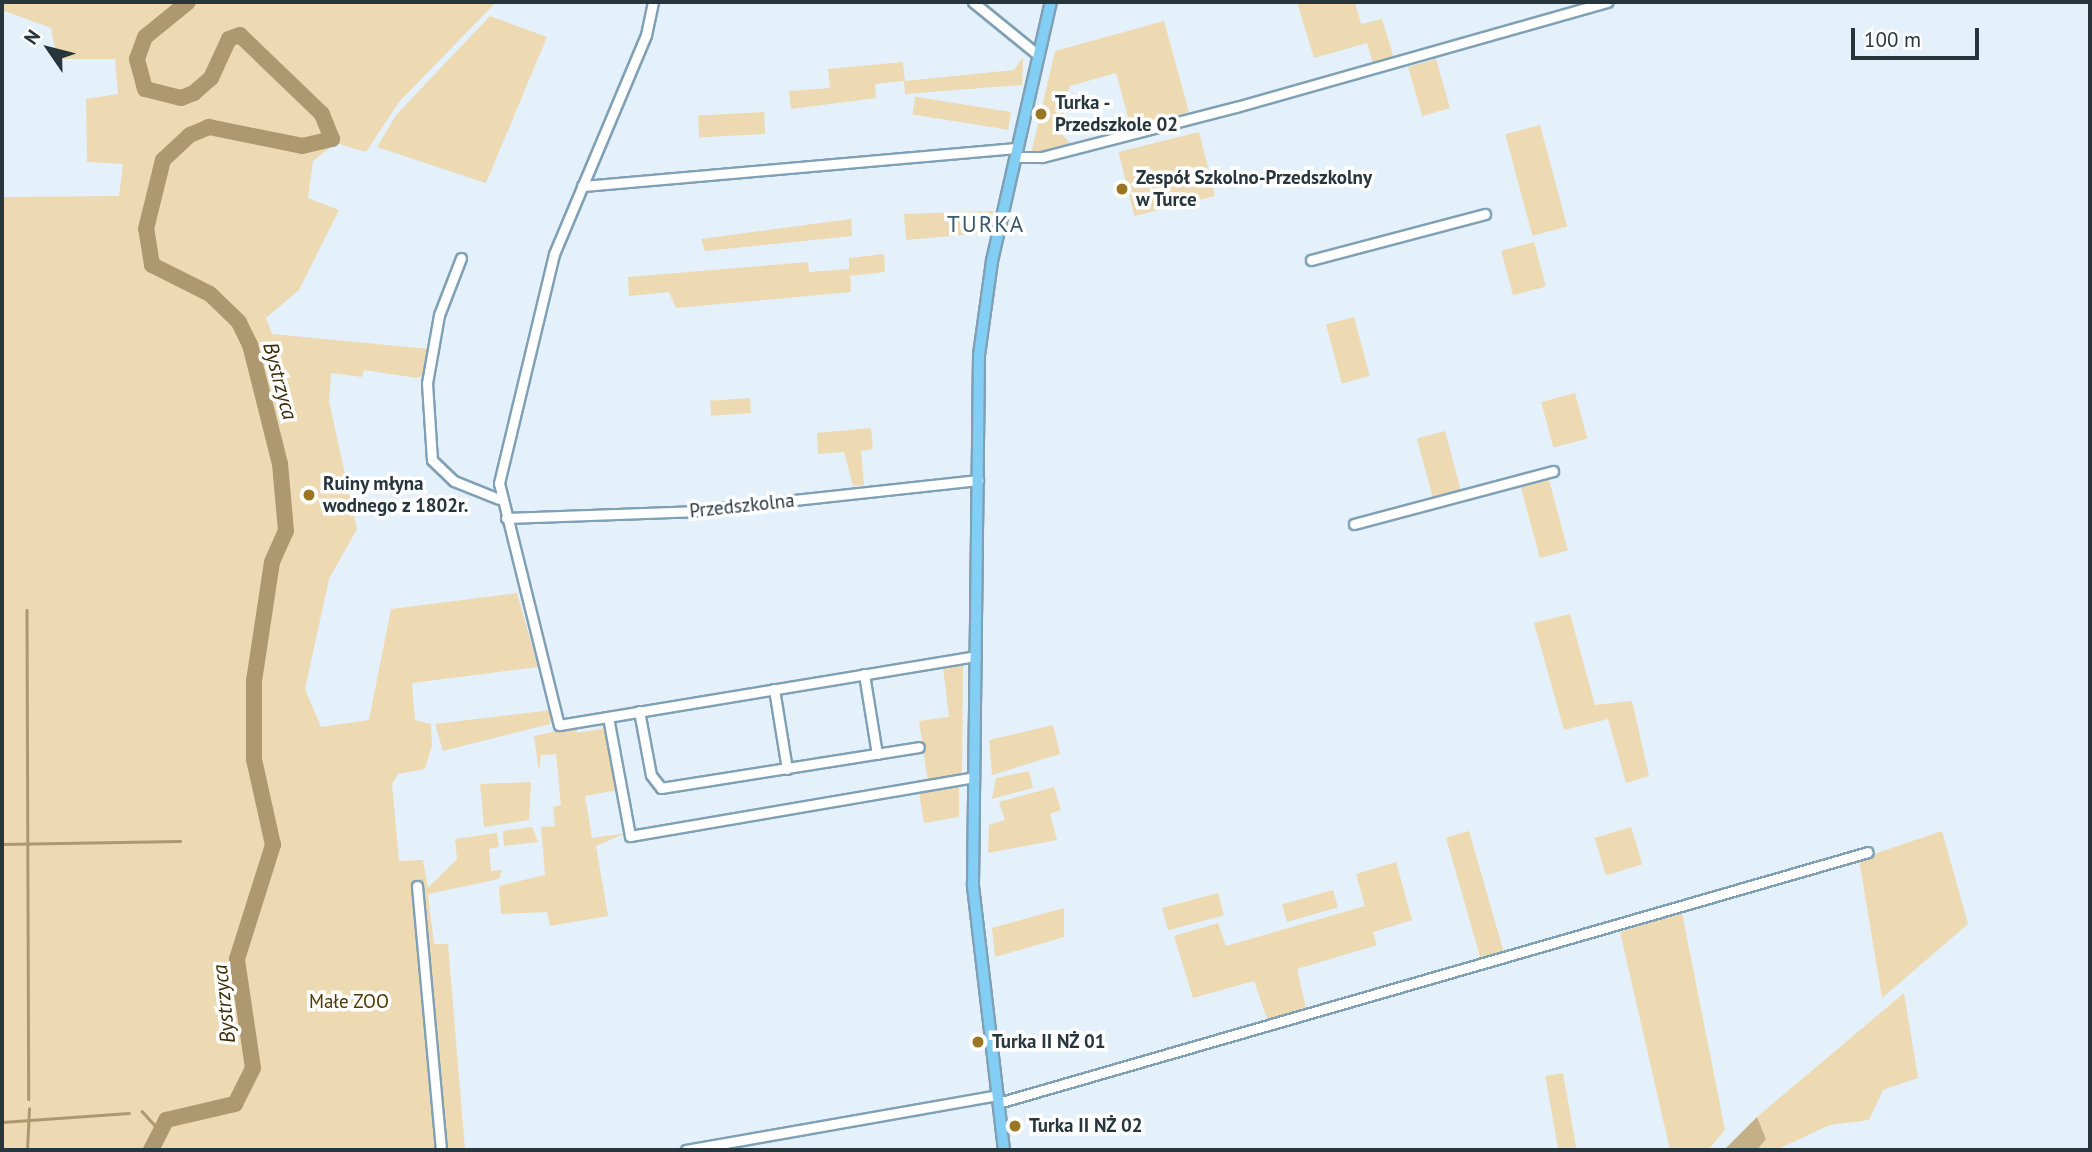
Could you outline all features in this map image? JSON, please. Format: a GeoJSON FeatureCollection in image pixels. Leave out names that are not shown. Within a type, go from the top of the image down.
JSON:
{"type":"FeatureCollection","features":[{"type":"Feature","properties":{"kind":"main road"},"geometry":{"type":"LineString","coordinates":[[1004,1150],[976,927],[975,656],[984,312],[1016,152],[1051,2]]}},
{"type":"Feature","properties":{"kind":"street"},"geometry":{"type":"LineString","coordinates":[[653,2],[646,35],[552,261],[499,499],[559,725],[975,656]]}},
{"type":"Feature","properties":{"kind":"street"},"geometry":{"type":"LineString","coordinates":[[973,2],[1038,54]]}},
{"type":"Feature","properties":{"kind":"street"},"geometry":{"type":"LineString","coordinates":[[582,186],[1016,152],[1042,157],[1236,107],[1607,2]]}},
{"type":"Feature","properties":{"kind":"street"},"geometry":{"type":"LineString","coordinates":[[1311,260],[1485,214]]}},
{"type":"Feature","properties":{"kind":"street"},"geometry":{"type":"LineString","coordinates":[[461,258],[439,315],[427,383],[432,460],[454,481],[499,499]]}},
{"type":"Feature","properties":{"kind":"street"},"geometry":{"type":"LineString","coordinates":[[1354,524],[1553,471]]}},
{"type":"Feature","properties":{"kind":"street","name":"Przedszkolna"},"geometry":{"type":"LineString","coordinates":[[506,518],[693,512],[978,480]]}},
{"type":"Feature","properties":{"kind":"street"},"geometry":{"type":"LineString","coordinates":[[864,674],[877,754]]}},
{"type":"Feature","properties":{"kind":"street"},"geometry":{"type":"LineString","coordinates":[[774,689],[787,769]]}},
{"type":"Feature","properties":{"kind":"street"},"geometry":{"type":"LineString","coordinates":[[639,711],[648,764],[661,788],[919,747]]}},
{"type":"Feature","properties":{"kind":"street"},"geometry":{"type":"LineString","coordinates":[[608,717],[630,836],[974,777]]}},
{"type":"Feature","properties":{"kind":"street"},"geometry":{"type":"LineString","coordinates":[[686,1150],[998,1099],[1868,852]]}},
{"type":"Feature","properties":{"kind":"street"},"geometry":{"type":"LineString","coordinates":[[417,886],[441,1150]]}},
{"type":"Feature","properties":{"kind":"green space","name":"Małe ZOO"},"geometry":{"type":"Polygon","coordinates":[[[2,2],[496,2],[399,102],[366,152],[336,143],[313,161],[308,198],[339,210],[299,290],[266,318],[272,334],[429,349],[424,375],[417,378],[364,370],[362,377],[331,373],[329,401],[357,529],[329,579],[305,689],[321,727],[369,720],[391,609],[517,593],[538,667],[412,683],[415,720],[431,724],[432,745],[425,769],[398,774],[392,784],[399,861],[423,860],[428,888],[457,859],[455,839],[497,833],[499,847],[489,849],[491,871],[502,870],[499,879],[428,894],[434,944],[448,944],[465,1150],[2,1150],[2,197],[119,196],[123,164],[87,162],[86,99],[118,94],[115,59],[57,59],[51,28],[2,10],[2,2]]]}},
{"type":"Feature","properties":{"kind":"green space"},"geometry":{"type":"Polygon","coordinates":[[[1297,2],[1355,2],[1361,24],[1382,19],[1394,58],[1373,64],[1367,43],[1314,58],[1297,2]]]}},
{"type":"Feature","properties":{"kind":"green space"},"geometry":{"type":"Polygon","coordinates":[[[490,16],[547,37],[486,183],[377,147],[396,115],[490,16]]]}},
{"type":"Feature","properties":{"kind":"green space"},"geometry":{"type":"Polygon","coordinates":[[[1164,21],[1189,112],[1131,128],[1116,73],[1070,86],[1059,131],[1071,144],[1031,154],[1055,51],[1164,21]]]}},
{"type":"Feature","properties":{"kind":"green space"},"geometry":{"type":"Polygon","coordinates":[[[1023,57],[1022,85],[905,94],[904,81],[875,84],[876,98],[791,109],[789,91],[830,88],[828,69],[903,62],[905,81],[1014,70],[1023,57]]]}},
{"type":"Feature","properties":{"kind":"green space"},"geometry":{"type":"Polygon","coordinates":[[[1436,59],[1450,108],[1422,116],[1408,67],[1436,59]]]}},
{"type":"Feature","properties":{"kind":"green space"},"geometry":{"type":"Polygon","coordinates":[[[915,97],[1011,112],[1008,130],[912,115],[915,97]]]}},
{"type":"Feature","properties":{"kind":"green space"},"geometry":{"type":"Polygon","coordinates":[[[764,112],[765,134],[699,137],[698,115],[764,112]]]}},
{"type":"Feature","properties":{"kind":"green space"},"geometry":{"type":"Polygon","coordinates":[[[1540,125],[1567,226],[1532,236],[1505,134],[1540,125]]]}},
{"type":"Feature","properties":{"kind":"green space"},"geometry":{"type":"Polygon","coordinates":[[[1199,132],[1215,196],[1134,216],[1118,152],[1199,132]]]}},
{"type":"Feature","properties":{"kind":"green space"},"geometry":{"type":"Polygon","coordinates":[[[994,211],[986,233],[906,240],[904,214],[994,211]]]}},
{"type":"Feature","properties":{"kind":"green space"},"geometry":{"type":"Polygon","coordinates":[[[851,219],[852,236],[705,251],[701,239],[851,219]]]}},
{"type":"Feature","properties":{"kind":"green space"},"geometry":{"type":"Polygon","coordinates":[[[1534,242],[1546,286],[1513,295],[1501,251],[1534,242]]]}},
{"type":"Feature","properties":{"kind":"green space"},"geometry":{"type":"Polygon","coordinates":[[[884,254],[885,272],[850,276],[851,292],[676,308],[669,292],[629,296],[628,277],[808,262],[809,272],[849,269],[849,258],[884,254]]]}},
{"type":"Feature","properties":{"kind":"green space"},"geometry":{"type":"Polygon","coordinates":[[[1354,317],[1370,376],[1342,383],[1326,325],[1354,317]]]}},
{"type":"Feature","properties":{"kind":"green space"},"geometry":{"type":"Polygon","coordinates":[[[1575,393],[1587,438],[1553,447],[1541,402],[1575,393]]]}},
{"type":"Feature","properties":{"kind":"green space"},"geometry":{"type":"Polygon","coordinates":[[[750,398],[751,413],[711,416],[710,401],[750,398]]]}},
{"type":"Feature","properties":{"kind":"green space"},"geometry":{"type":"Polygon","coordinates":[[[871,428],[873,449],[861,451],[864,485],[853,486],[844,452],[818,454],[817,433],[871,428]]]}},
{"type":"Feature","properties":{"kind":"green space"},"geometry":{"type":"Polygon","coordinates":[[[1445,431],[1461,490],[1433,497],[1417,439],[1445,431]]]}},
{"type":"Feature","properties":{"kind":"green space"},"geometry":{"type":"Polygon","coordinates":[[[1549,480],[1568,551],[1540,558],[1521,488],[1549,480]]]}},
{"type":"Feature","properties":{"kind":"green space"},"geometry":{"type":"Polygon","coordinates":[[[1570,614],[1595,705],[1632,701],[1649,776],[1626,783],[1608,719],[1564,730],[1534,623],[1570,614]]]}},
{"type":"Feature","properties":{"kind":"green space"},"geometry":{"type":"Polygon","coordinates":[[[963,664],[962,777],[928,782],[919,721],[949,717],[943,667],[963,664]]]}},
{"type":"Feature","properties":{"kind":"green space"},"geometry":{"type":"Polygon","coordinates":[[[552,710],[550,724],[443,751],[435,724],[552,710]]]}},
{"type":"Feature","properties":{"kind":"green space"},"geometry":{"type":"Polygon","coordinates":[[[1053,725],[1060,754],[992,775],[989,740],[1053,725]]]}},
{"type":"Feature","properties":{"kind":"green space"},"geometry":{"type":"Polygon","coordinates":[[[576,727],[577,733],[606,728],[618,790],[585,796],[592,838],[626,833],[596,846],[608,916],[550,926],[547,912],[501,914],[499,886],[545,875],[541,827],[555,826],[553,807],[561,805],[556,754],[541,755],[539,772],[534,736],[576,727]]]}},
{"type":"Feature","properties":{"kind":"green space"},"geometry":{"type":"Polygon","coordinates":[[[1029,771],[1033,788],[992,799],[996,778],[1029,771]]]}},
{"type":"Feature","properties":{"kind":"green space"},"geometry":{"type":"Polygon","coordinates":[[[531,782],[529,820],[484,827],[480,784],[531,782]]]}},
{"type":"Feature","properties":{"kind":"green space"},"geometry":{"type":"Polygon","coordinates":[[[959,785],[959,817],[924,823],[919,792],[959,785]]]}},
{"type":"Feature","properties":{"kind":"green space"},"geometry":{"type":"Polygon","coordinates":[[[1054,787],[1061,810],[1050,814],[1057,840],[988,853],[989,825],[1005,820],[999,802],[1054,787]]]}},
{"type":"Feature","properties":{"kind":"green space"},"geometry":{"type":"Polygon","coordinates":[[[532,827],[538,842],[504,846],[503,831],[532,827]]]}},
{"type":"Feature","properties":{"kind":"green space"},"geometry":{"type":"Polygon","coordinates":[[[1631,827],[1642,864],[1606,875],[1595,838],[1631,827]]]}},
{"type":"Feature","properties":{"kind":"green space"},"geometry":{"type":"Polygon","coordinates":[[[1469,831],[1504,952],[1481,959],[1446,838],[1469,831]]]}},
{"type":"Feature","properties":{"kind":"green space"},"geometry":{"type":"Polygon","coordinates":[[[1942,831],[1968,924],[1882,998],[1859,859],[1942,831]]]}},
{"type":"Feature","properties":{"kind":"green space"},"geometry":{"type":"Polygon","coordinates":[[[1396,862],[1412,920],[1373,932],[1377,945],[1297,969],[1307,1013],[1269,1024],[1254,981],[1193,998],[1174,936],[1218,923],[1226,946],[1365,906],[1356,874],[1396,862]]]}},
{"type":"Feature","properties":{"kind":"green space"},"geometry":{"type":"Polygon","coordinates":[[[1333,890],[1338,907],[1287,922],[1282,905],[1333,890]]]}},
{"type":"Feature","properties":{"kind":"green space"},"geometry":{"type":"Polygon","coordinates":[[[1218,893],[1224,915],[1168,930],[1162,908],[1218,893]]]}},
{"type":"Feature","properties":{"kind":"green space"},"geometry":{"type":"Polygon","coordinates":[[[1064,908],[1064,937],[995,957],[992,928],[1064,908]]]}},
{"type":"Feature","properties":{"kind":"green space"},"geometry":{"type":"Polygon","coordinates":[[[1682,913],[1725,1130],[1708,1150],[1670,1150],[1620,932],[1682,913]]]}},
{"type":"Feature","properties":{"kind":"green space"},"geometry":{"type":"Polygon","coordinates":[[[1904,993],[1918,1078],[1883,1090],[1869,1120],[1830,1125],[1776,1150],[1757,1150],[1766,1139],[1757,1117],[1904,993]]]}},
{"type":"Feature","properties":{"kind":"green space"},"geometry":{"type":"Polygon","coordinates":[[[1563,1073],[1577,1150],[1558,1150],[1545,1076],[1563,1073]]]}},
{"type":"Feature","properties":{"kind":"shaded area"},"geometry":{"type":"Polygon","coordinates":[[[1757,1117],[1766,1139],[1757,1150],[1724,1150],[1757,1117]]]}},
{"type":"Feature","properties":{"kind":"waterway","name":"Bystrzyca"},"geometry":{"type":"LineString","coordinates":[[151,1150],[166,1120],[235,1104],[253,1068],[237,959],[273,845],[254,759],[254,681],[272,562],[286,531],[280,464],[250,345],[239,322],[210,294],[152,265],[146,229],[163,160],[190,135],[209,127],[302,146],[332,139],[322,114],[240,35],[229,39],[211,78],[194,93],[181,98],[145,89],[137,59],[145,37],[188,2]]}},
{"type":"Feature","properties":{"kind":"waterway"},"geometry":{"type":"LineString","coordinates":[[27,610],[29,1099]]}},
{"type":"Feature","properties":{"kind":"waterway"},"geometry":{"type":"LineString","coordinates":[[2,844],[180,841]]}},
{"type":"Feature","properties":{"kind":"waterway"},"geometry":{"type":"LineString","coordinates":[[27,1150],[29,1109]]}},
{"type":"Feature","properties":{"kind":"waterway"},"geometry":{"type":"LineString","coordinates":[[142,1111],[158,1129]]}},
{"type":"Feature","properties":{"kind":"waterway"},"geometry":{"type":"LineString","coordinates":[[2,1122],[129,1113]]}},
{"type":"Feature","properties":{"kind":"place","name":"Turka - Przedszkole 02"},"geometry":{"type":"Point","coordinates":[1041,114]}},
{"type":"Feature","properties":{"kind":"place","name":"Zespół Szkolno-Przedszkolny w Turce"},"geometry":{"type":"Point","coordinates":[1122,189]}},
{"type":"Feature","properties":{"kind":"place","name":"Ruiny młyna wodnego z 1802r."},"geometry":{"type":"Point","coordinates":[309,495]}},
{"type":"Feature","properties":{"kind":"place","name":"Turka II NŻ 01"},"geometry":{"type":"Point","coordinates":[978,1042]}},
{"type":"Feature","properties":{"kind":"place","name":"Turka II NŻ 02"},"geometry":{"type":"Point","coordinates":[1015,1126]}},
{"type":"Feature","properties":{"kind":"district","name":"TURKA"},"geometry":{"type":"Point","coordinates":[986,224]}}]}
